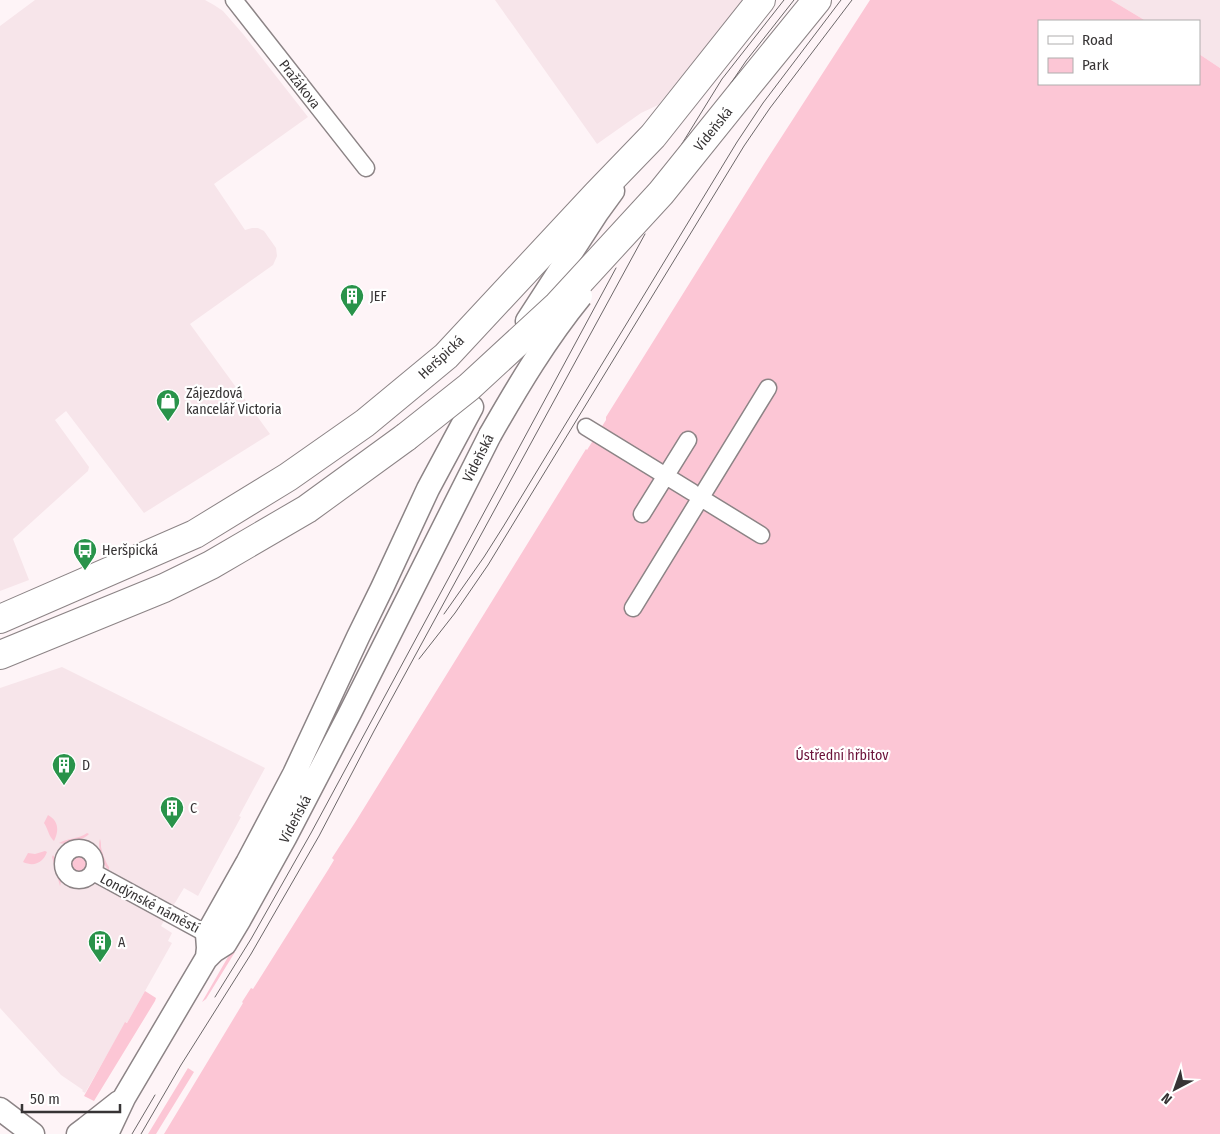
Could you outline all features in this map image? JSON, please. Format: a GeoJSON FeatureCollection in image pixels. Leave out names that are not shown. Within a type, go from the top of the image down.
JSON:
{"type":"FeatureCollection","features":[{"type":"Feature","properties":{"kind":"highway"},"geometry":{"type":"LineString","coordinates":[[653,136],[761,0]]}},
{"type":"Feature","properties":{"kind":"highway","name":"Vídeňská"},"geometry":{"type":"LineString","coordinates":[[661,193],[816,0]]}},
{"type":"Feature","properties":{"kind":"highway","name":"Heršpická"},"geometry":{"type":"LineString","coordinates":[[0,619],[195,534],[288,477],[365,423],[446,356],[653,136]]}},
{"type":"Feature","properties":{"kind":"highway"},"geometry":{"type":"LineString","coordinates":[[0,654],[164,588],[211,565],[307,509],[406,437],[469,387],[558,305],[661,193]]}},
{"type":"Feature","properties":{"kind":"main road"},"geometry":{"type":"LineString","coordinates":[[527,321],[597,213],[653,136]]}},
{"type":"Feature","properties":{"kind":"main road","name":"Vídeňská"},"geometry":{"type":"LineString","coordinates":[[107,1134],[124,1098],[207,957],[225,944],[280,846],[350,713],[490,434],[517,388],[542,347],[573,306],[635,232],[661,193]]}},
{"type":"Feature","properties":{"kind":"main road","name":"Vídeňská"},"geometry":{"type":"LineString","coordinates":[[207,957],[207,934],[294,774],[428,488],[472,407]]}},
{"type":"Feature","properties":{"kind":"main road"},"geometry":{"type":"LineString","coordinates":[[78,1134],[124,1098]]}},
{"type":"Feature","properties":{"kind":"main road"},"geometry":{"type":"LineString","coordinates":[[0,1109],[33,1134]]}},
{"type":"Feature","properties":{"kind":"street","name":"Pražákova"},"geometry":{"type":"LineString","coordinates":[[234,0],[366,168]]}},
{"type":"Feature","properties":{"kind":"street"},"geometry":{"type":"LineString","coordinates":[[633,608],[696,495],[768,388]]}},
{"type":"Feature","properties":{"kind":"street"},"geometry":{"type":"LineString","coordinates":[[586,427],[761,535]]}},
{"type":"Feature","properties":{"kind":"street"},"geometry":{"type":"LineString","coordinates":[[642,514],[688,440]]}},
{"type":"Feature","properties":{"kind":"street","name":"Londýnské náměstí"},"geometry":{"type":"LineString","coordinates":[[93,872],[207,934]]}},
{"type":"Feature","properties":{"kind":"shaded area"},"geometry":{"type":"Polygon","coordinates":[[[35,0],[205,0],[223,11],[308,117],[214,184],[245,230],[258,228],[264,231],[276,248],[277,256],[273,265],[190,324],[270,434],[144,513],[66,411],[55,420],[89,467],[88,471],[13,539],[29,580],[0,591],[0,26],[35,0]]]}},
{"type":"Feature","properties":{"kind":"shaded area"},"geometry":{"type":"Polygon","coordinates":[[[495,0],[744,0],[658,105],[641,113],[597,144],[495,0]]]}},
{"type":"Feature","properties":{"kind":"shaded area"},"geometry":{"type":"Polygon","coordinates":[[[1111,0],[1220,0],[1220,68],[1200,55],[1200,20],[1144,20],[1111,0]]]}},
{"type":"Feature","properties":{"kind":"shaded area"},"geometry":{"type":"Polygon","coordinates":[[[62,667],[265,768],[198,896],[184,888],[161,926],[172,933],[168,941],[172,943],[85,1093],[61,1075],[0,1008],[0,688],[62,667]]]}},
{"type":"Feature","properties":{"kind":"green space","name":"Ústřední hřbitov"},"geometry":{"type":"Polygon","coordinates":[[[870,0],[1111,0],[1144,20],[1038,20],[1038,85],[1200,85],[1200,55],[1220,68],[1220,1134],[164,1134],[242,1002],[251,988],[253,989],[328,870],[334,860],[332,858],[764,164],[870,0]]]}},
{"type":"Feature","properties":{"kind":"green space"},"geometry":{"type":"Polygon","coordinates":[[[48,815],[52,817],[57,826],[57,834],[54,841],[44,823],[48,815]]]}},
{"type":"Feature","properties":{"kind":"green space"},"geometry":{"type":"Polygon","coordinates":[[[89,834],[87,836],[75,842],[59,843],[80,836],[89,834]]]}},
{"type":"Feature","properties":{"kind":"green space"},"geometry":{"type":"Polygon","coordinates":[[[100,839],[109,870],[106,868],[101,856],[100,839]]]}},
{"type":"Feature","properties":{"kind":"green space"},"geometry":{"type":"Polygon","coordinates":[[[47,852],[45,856],[38,863],[23,862],[28,853],[35,854],[47,852]]]}},
{"type":"Feature","properties":{"kind":"green space"},"geometry":{"type":"Polygon","coordinates":[[[80,853],[87,856],[90,863],[87,870],[80,873],[73,870],[70,863],[73,856],[80,853]]]}},
{"type":"Feature","properties":{"kind":"green space"},"geometry":{"type":"Polygon","coordinates":[[[53,855],[59,870],[60,886],[52,857],[53,855]]]}},
{"type":"Feature","properties":{"kind":"green space"},"geometry":{"type":"Polygon","coordinates":[[[232,950],[235,952],[206,999],[202,1002],[232,950]]]}},
{"type":"Feature","properties":{"kind":"green space"},"geometry":{"type":"Polygon","coordinates":[[[145,991],[156,998],[155,1001],[94,1101],[84,1096],[125,1022],[127,1023],[145,991]]]}},
{"type":"Feature","properties":{"kind":"green space"},"geometry":{"type":"Polygon","coordinates":[[[188,1068],[194,1072],[156,1134],[148,1134],[188,1068]]]}},
{"type":"Feature","properties":{"kind":"tram line"},"geometry":{"type":"LineString","coordinates":[[675,155],[722,79],[784,0]]}},
{"type":"Feature","properties":{"kind":"tram line"},"geometry":{"type":"LineString","coordinates":[[714,108],[746,61],[794,0]]}},
{"type":"Feature","properties":{"kind":"tram line"},"geometry":{"type":"LineString","coordinates":[[444,614],[503,527],[737,142],[763,103],[841,0]]}},
{"type":"Feature","properties":{"kind":"tram line"},"geometry":{"type":"LineString","coordinates":[[419,659],[455,613],[488,565],[744,146],[770,108],[852,0]]}},
{"type":"Feature","properties":{"kind":"tram line"},"geometry":{"type":"LineString","coordinates":[[141,1134],[181,1065],[251,954],[319,836],[374,731],[645,234]]}},
{"type":"Feature","properties":{"kind":"tram line"},"geometry":{"type":"LineString","coordinates":[[215,997],[251,939],[311,833],[616,268]]}},
{"type":"Feature","properties":{"kind":"tram line"},"geometry":{"type":"LineString","coordinates":[[132,1134],[155,1095]]}},
{"type":"Feature","properties":{"kind":"place","name":"JEF"},"geometry":{"type":"Point","coordinates":[352,317]}},
{"type":"Feature","properties":{"kind":"place","name":"Zájezdová kancelář Victoria"},"geometry":{"type":"Point","coordinates":[168,422]}},
{"type":"Feature","properties":{"kind":"place","name":"Heršpická"},"geometry":{"type":"Point","coordinates":[85,571]}},
{"type":"Feature","properties":{"kind":"place","name":"D"},"geometry":{"type":"Point","coordinates":[64,786]}},
{"type":"Feature","properties":{"kind":"place","name":"C"},"geometry":{"type":"Point","coordinates":[172,829]}},
{"type":"Feature","properties":{"kind":"place","name":"A"},"geometry":{"type":"Point","coordinates":[100,963]}}]}
